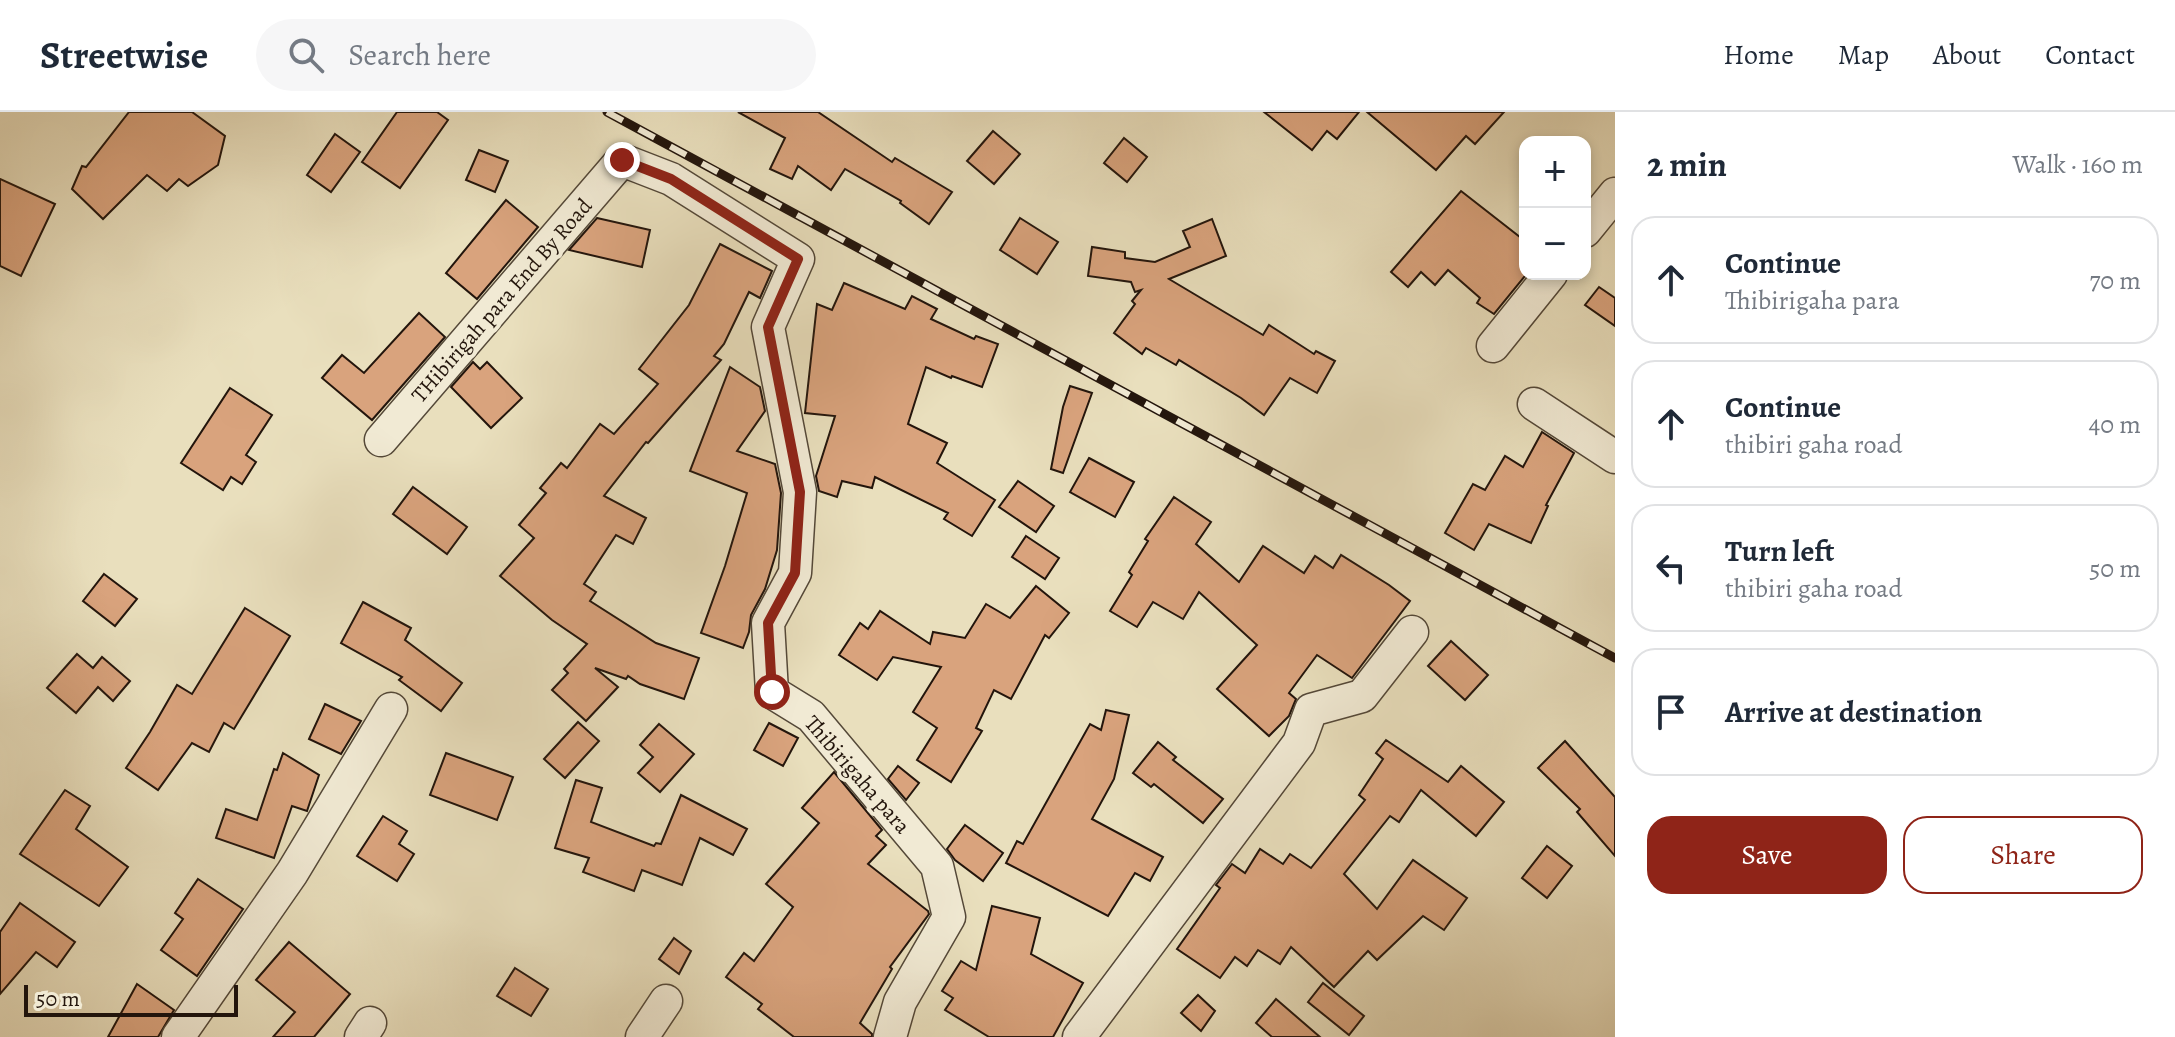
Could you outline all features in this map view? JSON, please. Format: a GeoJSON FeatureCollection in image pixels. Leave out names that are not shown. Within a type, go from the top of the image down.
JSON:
{"type":"FeatureCollection","features":[{"type":"Feature","properties":{"kind":"street","name":"THibirigah para End By Road"},"geometry":{"type":"LineString","coordinates":[[381,440],[622,160],[671,179],[798,259],[768,327],[787,417]]}},
{"type":"Feature","properties":{"kind":"street"},"geometry":{"type":"LineString","coordinates":[[1591,224],[1615,194]]}},
{"type":"Feature","properties":{"kind":"street"},"geometry":{"type":"LineString","coordinates":[[1493,346],[1546,280]]}},
{"type":"Feature","properties":{"kind":"street"},"geometry":{"type":"LineString","coordinates":[[1534,404],[1615,457]]}},
{"type":"Feature","properties":{"kind":"street","name":"Thibirigaha para"},"geometry":{"type":"LineString","coordinates":[[787,417],[800,492],[795,573],[768,623],[772,692],[811,716],[937,866],[949,917],[900,1002],[890,1037]]}},
{"type":"Feature","properties":{"kind":"street"},"geometry":{"type":"LineString","coordinates":[[1079,1037],[1299,743],[1311,710],[1362,696],[1412,632]]}},
{"type":"Feature","properties":{"kind":"street"},"geometry":{"type":"LineString","coordinates":[[178,1037],[292,873],[391,709]]}},
{"type":"Feature","properties":{"kind":"street"},"geometry":{"type":"LineString","coordinates":[[642,1037],[666,1001]]}},
{"type":"Feature","properties":{"kind":"building"},"geometry":{"type":"Polygon","coordinates":[[[129,112],[192,112],[225,136],[218,165],[188,186],[179,179],[167,191],[147,175],[103,219],[72,189],[82,166],[86,167],[129,112]]]}},
{"type":"Feature","properties":{"kind":"building"},"geometry":{"type":"Polygon","coordinates":[[[397,112],[437,112],[448,120],[400,188],[362,162],[397,112]]]}},
{"type":"Feature","properties":{"kind":"building"},"geometry":{"type":"Polygon","coordinates":[[[738,112],[818,112],[892,162],[895,158],[952,192],[929,224],[901,201],[845,169],[831,190],[798,166],[792,179],[770,169],[785,138],[738,112]]]}},
{"type":"Feature","properties":{"kind":"building"},"geometry":{"type":"Polygon","coordinates":[[[1264,112],[1359,112],[1337,139],[1327,131],[1312,150],[1264,112]]]}},
{"type":"Feature","properties":{"kind":"building"},"geometry":{"type":"Polygon","coordinates":[[[1367,112],[1504,112],[1475,144],[1466,136],[1436,170],[1367,112]]]}},
{"type":"Feature","properties":{"kind":"building"},"geometry":{"type":"Polygon","coordinates":[[[993,131],[1020,154],[994,184],[967,161],[993,131]]]}},
{"type":"Feature","properties":{"kind":"building"},"geometry":{"type":"Polygon","coordinates":[[[335,134],[360,152],[331,192],[307,175],[335,134]]]}},
{"type":"Feature","properties":{"kind":"building"},"geometry":{"type":"Polygon","coordinates":[[[1124,138],[1147,157],[1127,182],[1104,163],[1124,138]]]}},
{"type":"Feature","properties":{"kind":"building"},"geometry":{"type":"Polygon","coordinates":[[[479,150],[508,161],[495,192],[466,180],[479,150]]]}},
{"type":"Feature","properties":{"kind":"building"},"geometry":{"type":"Polygon","coordinates":[[[0,179],[55,204],[21,276],[0,266],[0,179]]]}},
{"type":"Feature","properties":{"kind":"building"},"geometry":{"type":"Polygon","coordinates":[[[1461,191],[1519,236],[1519,280],[1522,280],[1494,314],[1477,303],[1480,298],[1448,270],[1435,285],[1421,272],[1408,287],[1391,272],[1461,191]]]}},
{"type":"Feature","properties":{"kind":"building"},"geometry":{"type":"Polygon","coordinates":[[[506,200],[538,227],[477,299],[446,273],[506,200]]]}},
{"type":"Feature","properties":{"kind":"building"},"geometry":{"type":"Polygon","coordinates":[[[597,218],[650,230],[642,267],[569,250],[597,218]]]}},
{"type":"Feature","properties":{"kind":"building"},"geometry":{"type":"Polygon","coordinates":[[[1020,218],[1058,242],[1037,274],[1000,250],[1020,218]]]}},
{"type":"Feature","properties":{"kind":"building"},"geometry":{"type":"Polygon","coordinates":[[[1212,219],[1226,256],[1169,279],[1263,335],[1269,325],[1314,354],[1316,351],[1335,361],[1317,393],[1290,378],[1264,415],[1179,360],[1176,365],[1146,348],[1142,354],[1114,333],[1141,290],[1135,292],[1131,282],[1088,276],[1092,247],[1125,252],[1125,258],[1155,262],[1190,247],[1183,231],[1212,219]]]}},
{"type":"Feature","properties":{"kind":"building"},"geometry":{"type":"Polygon","coordinates":[[[720,244],[772,271],[760,298],[749,292],[724,344],[714,356],[721,360],[646,442],[604,496],[646,518],[633,544],[616,535],[584,584],[596,592],[590,601],[656,643],[699,658],[684,699],[640,684],[628,676],[626,679],[595,668],[618,687],[586,721],[552,690],[568,673],[564,669],[587,644],[552,620],[500,576],[534,538],[519,525],[546,493],[540,488],[561,463],[567,468],[600,424],[614,434],[658,384],[639,369],[689,305],[720,244]]]}},
{"type":"Feature","properties":{"kind":"building"},"geometry":{"type":"Polygon","coordinates":[[[844,283],[905,309],[912,296],[937,309],[931,319],[974,339],[976,336],[998,344],[982,387],[926,367],[908,424],[947,443],[937,463],[995,500],[972,536],[944,519],[948,513],[875,477],[872,488],[842,481],[837,497],[819,491],[816,476],[835,416],[805,413],[817,304],[832,310],[844,283]]]}},
{"type":"Feature","properties":{"kind":"building"},"geometry":{"type":"Polygon","coordinates":[[[1599,287],[1615,298],[1615,326],[1585,305],[1599,287]]]}},
{"type":"Feature","properties":{"kind":"building"},"geometry":{"type":"Polygon","coordinates":[[[419,313],[445,337],[372,420],[322,378],[342,355],[364,373],[419,313]]]}},
{"type":"Feature","properties":{"kind":"building"},"geometry":{"type":"Polygon","coordinates":[[[473,362],[480,369],[487,362],[522,398],[491,428],[451,387],[473,362]]]}},
{"type":"Feature","properties":{"kind":"building"},"geometry":{"type":"Polygon","coordinates":[[[730,367],[760,387],[765,411],[737,451],[775,464],[781,493],[777,550],[765,589],[751,615],[743,648],[701,633],[747,493],[690,471],[730,367]]]}},
{"type":"Feature","properties":{"kind":"building"},"geometry":{"type":"Polygon","coordinates":[[[1070,386],[1092,393],[1063,473],[1051,469],[1070,386]]]}},
{"type":"Feature","properties":{"kind":"building"},"geometry":{"type":"Polygon","coordinates":[[[230,388],[272,415],[246,455],[256,462],[242,484],[231,477],[223,490],[181,463],[230,388]]]}},
{"type":"Feature","properties":{"kind":"building"},"geometry":{"type":"Polygon","coordinates":[[[1542,432],[1574,453],[1546,505],[1531,543],[1489,524],[1474,550],[1445,533],[1473,484],[1485,490],[1505,456],[1523,467],[1542,432]]]}},
{"type":"Feature","properties":{"kind":"building"},"geometry":{"type":"Polygon","coordinates":[[[1089,458],[1134,482],[1115,517],[1070,492],[1089,458]]]}},
{"type":"Feature","properties":{"kind":"building"},"geometry":{"type":"Polygon","coordinates":[[[1018,481],[1054,506],[1036,532],[999,507],[1018,481]]]}},
{"type":"Feature","properties":{"kind":"building"},"geometry":{"type":"Polygon","coordinates":[[[413,487],[467,527],[447,554],[393,514],[413,487]]]}},
{"type":"Feature","properties":{"kind":"building"},"geometry":{"type":"Polygon","coordinates":[[[1174,497],[1211,522],[1196,544],[1239,582],[1263,546],[1304,573],[1315,556],[1333,568],[1341,555],[1410,601],[1352,678],[1317,655],[1289,693],[1296,699],[1289,716],[1269,736],[1217,689],[1257,645],[1199,592],[1183,619],[1153,602],[1137,627],[1110,611],[1132,575],[1129,572],[1148,541],[1145,539],[1174,497]]]}},
{"type":"Feature","properties":{"kind":"building"},"geometry":{"type":"Polygon","coordinates":[[[1026,536],[1059,558],[1045,579],[1012,557],[1026,536]]]}},
{"type":"Feature","properties":{"kind":"building"},"geometry":{"type":"Polygon","coordinates":[[[104,574],[137,599],[115,626],[83,601],[104,574]]]}},
{"type":"Feature","properties":{"kind":"building"},"geometry":{"type":"Polygon","coordinates":[[[1036,586],[1069,613],[1049,638],[1045,635],[1011,699],[994,690],[976,728],[982,731],[951,782],[917,760],[937,728],[913,712],[941,667],[893,657],[877,680],[839,655],[860,623],[868,629],[880,611],[930,644],[933,632],[965,638],[986,604],[1010,618],[1036,586]]]}},
{"type":"Feature","properties":{"kind":"building"},"geometry":{"type":"Polygon","coordinates":[[[363,602],[411,628],[405,640],[462,683],[441,711],[399,680],[402,677],[341,643],[363,602]]]}},
{"type":"Feature","properties":{"kind":"building"},"geometry":{"type":"Polygon","coordinates":[[[245,608],[290,636],[234,729],[224,723],[209,752],[192,743],[158,790],[126,768],[177,685],[192,694],[245,608]]]}},
{"type":"Feature","properties":{"kind":"building"},"geometry":{"type":"Polygon","coordinates":[[[1451,641],[1488,675],[1465,700],[1428,666],[1451,641]]]}},
{"type":"Feature","properties":{"kind":"building"},"geometry":{"type":"Polygon","coordinates":[[[77,654],[93,668],[102,657],[130,681],[113,701],[98,687],[76,713],[47,688],[77,654]]]}},
{"type":"Feature","properties":{"kind":"building"},"geometry":{"type":"Polygon","coordinates":[[[325,704],[361,721],[341,754],[309,739],[325,704]]]}},
{"type":"Feature","properties":{"kind":"building"},"geometry":{"type":"Polygon","coordinates":[[[1106,710],[1129,715],[1114,779],[1092,819],[1163,857],[1150,881],[1135,873],[1108,916],[1006,863],[1017,841],[1023,844],[1090,724],[1101,730],[1106,710]]]}},
{"type":"Feature","properties":{"kind":"building"},"geometry":{"type":"Polygon","coordinates":[[[578,722],[599,741],[565,778],[544,759],[578,722]]]}},
{"type":"Feature","properties":{"kind":"building"},"geometry":{"type":"Polygon","coordinates":[[[769,723],[798,738],[783,766],[754,750],[769,723]]]}},
{"type":"Feature","properties":{"kind":"building"},"geometry":{"type":"Polygon","coordinates":[[[659,724],[694,754],[660,792],[638,773],[653,757],[640,745],[659,724]]]}},
{"type":"Feature","properties":{"kind":"building"},"geometry":{"type":"Polygon","coordinates":[[[1386,740],[1448,782],[1461,766],[1504,802],[1476,836],[1421,790],[1399,822],[1390,816],[1344,874],[1377,909],[1413,860],[1467,898],[1444,930],[1423,916],[1377,960],[1368,951],[1334,987],[1291,947],[1280,964],[1258,950],[1247,966],[1235,957],[1220,978],[1177,949],[1220,888],[1216,885],[1232,864],[1245,873],[1260,849],[1283,864],[1290,854],[1311,868],[1365,800],[1359,795],[1383,759],[1376,753],[1386,740]]]}},
{"type":"Feature","properties":{"kind":"building"},"geometry":{"type":"Polygon","coordinates":[[[1565,741],[1615,797],[1615,856],[1577,812],[1580,809],[1538,768],[1565,741]]]}},
{"type":"Feature","properties":{"kind":"building"},"geometry":{"type":"Polygon","coordinates":[[[1158,742],[1176,757],[1173,760],[1223,799],[1203,823],[1154,784],[1151,787],[1133,773],[1158,742]]]}},
{"type":"Feature","properties":{"kind":"building"},"geometry":{"type":"Polygon","coordinates":[[[283,753],[319,775],[307,811],[292,806],[274,858],[216,838],[226,809],[257,820],[274,769],[277,770],[283,753]]]}},
{"type":"Feature","properties":{"kind":"building"},"geometry":{"type":"Polygon","coordinates":[[[446,753],[513,777],[497,820],[430,795],[446,753]]]}},
{"type":"Feature","properties":{"kind":"building"},"geometry":{"type":"Polygon","coordinates":[[[898,766],[919,783],[906,800],[888,779],[898,766]]]}},
{"type":"Feature","properties":{"kind":"building"},"geometry":{"type":"Polygon","coordinates":[[[834,772],[882,830],[876,836],[886,845],[868,864],[929,914],[890,967],[892,969],[860,1023],[872,1037],[794,1037],[758,1009],[762,1004],[726,977],[744,953],[754,961],[793,907],[766,884],[819,823],[802,808],[834,772]]]}},
{"type":"Feature","properties":{"kind":"building"},"geometry":{"type":"Polygon","coordinates":[[[576,780],[602,788],[591,822],[654,846],[661,844],[681,795],[747,829],[733,855],[700,838],[682,885],[642,870],[634,891],[583,872],[589,858],[555,848],[576,780]]]}},
{"type":"Feature","properties":{"kind":"building"},"geometry":{"type":"Polygon","coordinates":[[[65,790],[90,806],[76,829],[128,867],[99,906],[20,854],[65,790]]]}},
{"type":"Feature","properties":{"kind":"building"},"geometry":{"type":"Polygon","coordinates":[[[383,816],[407,831],[399,844],[414,854],[397,881],[357,856],[383,816]]]}},
{"type":"Feature","properties":{"kind":"building"},"geometry":{"type":"Polygon","coordinates":[[[965,825],[1003,853],[983,881],[955,860],[947,849],[965,825]]]}},
{"type":"Feature","properties":{"kind":"building"},"geometry":{"type":"Polygon","coordinates":[[[1547,846],[1572,866],[1547,898],[1522,878],[1547,846]]]}},
{"type":"Feature","properties":{"kind":"building"},"geometry":{"type":"Polygon","coordinates":[[[198,879],[243,909],[197,976],[161,950],[183,919],[175,913],[198,879]]]}},
{"type":"Feature","properties":{"kind":"building"},"geometry":{"type":"Polygon","coordinates":[[[20,903],[75,942],[57,967],[36,952],[0,994],[0,932],[20,903]]]}},
{"type":"Feature","properties":{"kind":"building"},"geometry":{"type":"Polygon","coordinates":[[[992,906],[1040,918],[1031,954],[1083,983],[1053,1037],[989,1037],[945,1010],[953,998],[942,991],[961,961],[976,970],[992,906]]]}},
{"type":"Feature","properties":{"kind":"building"},"geometry":{"type":"Polygon","coordinates":[[[674,938],[691,951],[679,974],[659,959],[674,938]]]}},
{"type":"Feature","properties":{"kind":"building"},"geometry":{"type":"Polygon","coordinates":[[[289,942],[350,994],[314,1037],[273,1037],[295,1012],[256,980],[289,942]]]}},
{"type":"Feature","properties":{"kind":"building"},"geometry":{"type":"Polygon","coordinates":[[[515,968],[548,989],[531,1016],[497,996],[515,968]]]}},
{"type":"Feature","properties":{"kind":"building"},"geometry":{"type":"Polygon","coordinates":[[[1323,983],[1364,1016],[1349,1035],[1308,1002],[1323,983]]]}},
{"type":"Feature","properties":{"kind":"building"},"geometry":{"type":"Polygon","coordinates":[[[137,984],[174,1010],[158,1037],[108,1037],[137,984]]]}},
{"type":"Feature","properties":{"kind":"building"},"geometry":{"type":"Polygon","coordinates":[[[1198,995],[1215,1011],[1201,1031],[1181,1013],[1198,995]]]}},
{"type":"Feature","properties":{"kind":"building"},"geometry":{"type":"Polygon","coordinates":[[[1276,999],[1320,1037],[1272,1037],[1256,1023],[1276,999]]]}},
{"type":"Feature","properties":{"kind":"railway"},"geometry":{"type":"LineString","coordinates":[[607,112],[1615,658]]}},
{"type":"Feature","properties":{"kind":"route"},"geometry":{"type":"LineString","coordinates":[[622,160],[671,179],[798,259],[768,327],[800,492],[795,573],[768,623],[772,692]]}}]}
